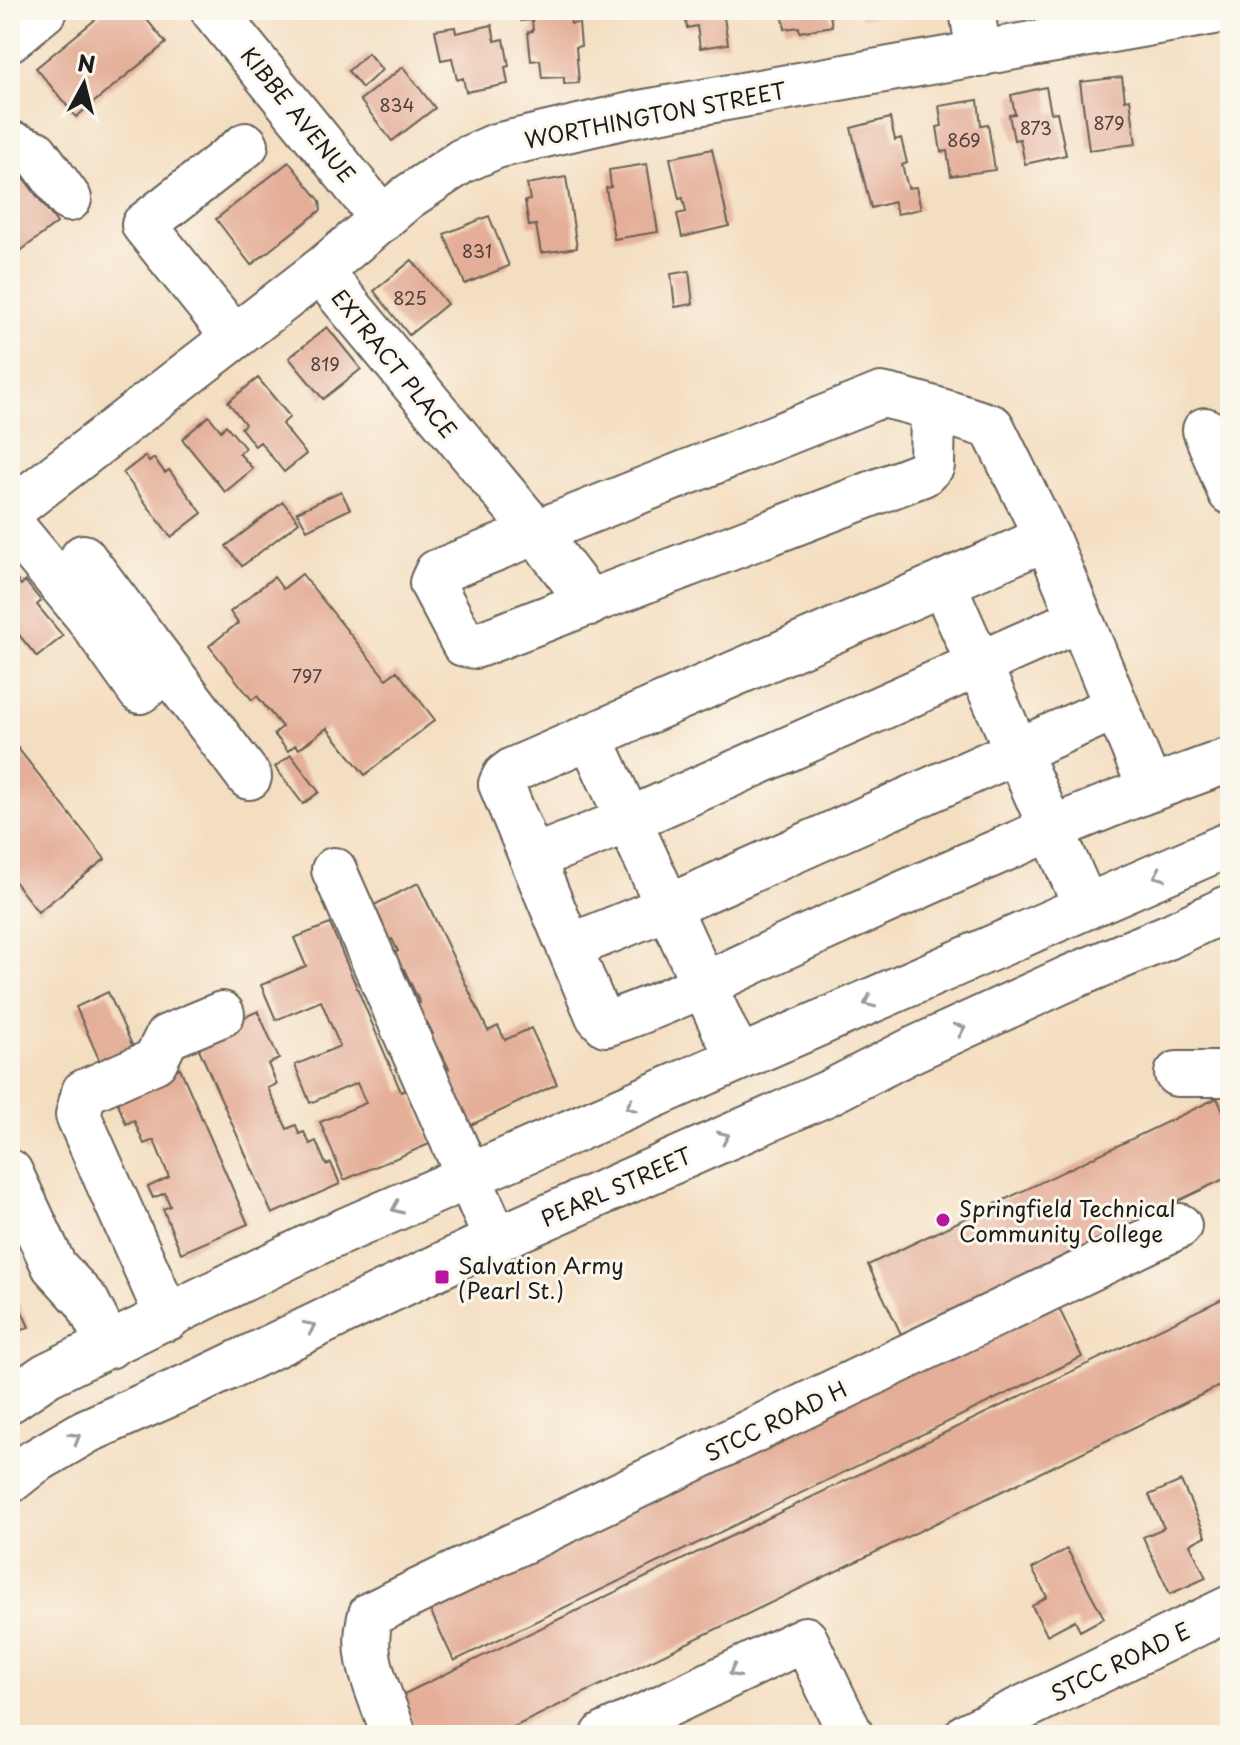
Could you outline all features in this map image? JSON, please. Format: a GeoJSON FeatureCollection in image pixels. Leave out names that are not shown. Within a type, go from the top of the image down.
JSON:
{"type":"FeatureCollection","features":[{"type":"Feature","properties":{"kind":"street"},"geometry":{"type":"LineString","coordinates":[[10,39],[45,10]]}},
{"type":"Feature","properties":{"kind":"street","name":"KIBBE AVENUE"},"geometry":{"type":"LineString","coordinates":[[213,10],[383,219]]}},
{"type":"Feature","properties":{"kind":"street"},"geometry":{"type":"LineString","coordinates":[[972,10],[979,55]]}},
{"type":"Feature","properties":{"kind":"street","name":"WORTHINGTON STREET"},"geometry":{"type":"LineString","coordinates":[[10,511],[320,271],[408,197],[462,161],[518,140],[640,113],[1225,10]]}},
{"type":"Feature","properties":{"kind":"street"},"geometry":{"type":"LineString","coordinates":[[10,143],[36,153],[69,199]]}},
{"type":"Feature","properties":{"kind":"street"},"geometry":{"type":"LineString","coordinates":[[234,337],[144,225],[246,145]]}},
{"type":"Feature","properties":{"kind":"street","name":"EXTRACT PLACE"},"geometry":{"type":"LineString","coordinates":[[320,271],[537,533],[590,603]]}},
{"type":"Feature","properties":{"kind":"street"},"geometry":{"type":"LineString","coordinates":[[933,409],[932,465],[923,474],[475,646],[464,644],[432,583],[437,572],[881,395],[933,409],[992,427],[1047,538],[1150,788]]}},
{"type":"Feature","properties":{"kind":"street"},"geometry":{"type":"LineString","coordinates":[[1205,430],[1230,492]]}},
{"type":"Feature","properties":{"kind":"street"},"geometry":{"type":"LineString","coordinates":[[10,523],[87,616],[249,777]]}},
{"type":"Feature","properties":{"kind":"street"},"geometry":{"type":"LineString","coordinates":[[1047,538],[590,736],[505,776],[501,784],[598,1016],[606,1024],[1050,828],[1230,760]]}},
{"type":"Feature","properties":{"kind":"street"},"geometry":{"type":"LineString","coordinates":[[83,557],[154,680]]}},
{"type":"Feature","properties":{"kind":"street"},"geometry":{"type":"LineString","coordinates":[[943,583],[1086,907]]}},
{"type":"Feature","properties":{"kind":"street"},"geometry":{"type":"LineString","coordinates":[[532,858],[629,820],[1080,619]]}},
{"type":"Feature","properties":{"kind":"street"},"geometry":{"type":"LineString","coordinates":[[569,947],[668,907],[1116,707]]}},
{"type":"Feature","properties":{"kind":"street"},"geometry":{"type":"LineString","coordinates":[[590,736],[740,1058]]}},
{"type":"Feature","properties":{"kind":"street"},"geometry":{"type":"LineString","coordinates":[[10,1400],[40,1379],[323,1240],[1230,844]]}},
{"type":"Feature","properties":{"kind":"street"},"geometry":{"type":"LineString","coordinates":[[334,870],[496,1239]]}},
{"type":"Feature","properties":{"kind":"street","name":"PEARL STREET"},"geometry":{"type":"LineString","coordinates":[[10,1481],[34,1462],[87,1431],[202,1380],[496,1239],[828,1093],[910,1051],[1230,907]]}},
{"type":"Feature","properties":{"kind":"street"},"geometry":{"type":"LineString","coordinates":[[168,1318],[78,1115],[84,1092],[155,1061],[167,1037],[222,1014]]}},
{"type":"Feature","properties":{"kind":"street"},"geometry":{"type":"LineString","coordinates":[[1177,1074],[1230,1074]]}},
{"type":"Feature","properties":{"kind":"street"},"geometry":{"type":"LineString","coordinates":[[10,1172],[54,1266],[87,1302],[109,1346]]}},
{"type":"Feature","properties":{"kind":"street","name":"STCC ROAD H"},"geometry":{"type":"LineString","coordinates":[[394,1735],[373,1682],[365,1634],[371,1614],[1179,1226]]}},
{"type":"Feature","properties":{"kind":"street","name":"STCC ROAD E"},"geometry":{"type":"LineString","coordinates":[[967,1735],[1230,1608]]}},
{"type":"Feature","properties":{"kind":"street"},"geometry":{"type":"LineString","coordinates":[[604,1735],[805,1639],[851,1735]]}},
{"type":"Feature","properties":{"kind":"building"},"geometry":{"type":"Polygon","coordinates":[[[107,10],[139,10],[166,43],[76,117],[36,68],[107,10]]]}},
{"type":"Feature","properties":{"kind":"building"},"geometry":{"type":"Polygon","coordinates":[[[520,10],[569,10],[571,24],[579,23],[581,46],[576,47],[579,83],[564,84],[564,77],[542,78],[540,60],[531,61],[528,32],[533,31],[532,20],[521,21],[520,10]]]}},
{"type":"Feature","properties":{"kind":"building"},"geometry":{"type":"Polygon","coordinates":[[[684,10],[723,10],[728,44],[700,48],[697,26],[687,28],[684,10]]]}},
{"type":"Feature","properties":{"kind":"building"},"geometry":{"type":"Polygon","coordinates":[[[829,10],[832,26],[800,32],[799,27],[785,29],[782,12],[829,10]]]}},
{"type":"Feature","properties":{"kind":"building"},"geometry":{"type":"Polygon","coordinates":[[[860,10],[895,10],[895,12],[861,18],[860,10]]]}},
{"type":"Feature","properties":{"kind":"building"},"geometry":{"type":"Polygon","coordinates":[[[492,25],[495,41],[504,39],[509,66],[505,67],[508,84],[466,92],[463,78],[457,80],[452,58],[441,60],[435,30],[455,27],[456,33],[492,25]]]}},
{"type":"Feature","properties":{"kind":"building"},"geometry":{"type":"Polygon","coordinates":[[[368,53],[382,70],[362,88],[348,71],[368,53]]]}},
{"type":"Feature","properties":{"kind":"building"},"geometry":{"type":"Polygon","coordinates":[[[403,67],[435,108],[392,141],[360,100],[403,67]]]}},
{"type":"Feature","properties":{"kind":"building"},"geometry":{"type":"Polygon","coordinates":[[[1122,77],[1125,100],[1130,99],[1136,144],[1089,150],[1080,82],[1122,77]]]}},
{"type":"Feature","properties":{"kind":"building"},"geometry":{"type":"Polygon","coordinates":[[[1046,87],[1051,113],[1057,112],[1066,155],[1025,164],[1020,139],[1014,140],[1009,115],[1015,114],[1011,95],[1046,87]]]}},
{"type":"Feature","properties":{"kind":"building"},"geometry":{"type":"Polygon","coordinates":[[[978,100],[981,125],[988,124],[995,170],[951,176],[947,151],[941,152],[937,127],[942,126],[939,106],[978,100]]]}},
{"type":"Feature","properties":{"kind":"building"},"geometry":{"type":"Polygon","coordinates":[[[890,118],[895,140],[901,138],[907,163],[902,165],[908,188],[916,187],[921,209],[897,214],[894,202],[871,208],[851,128],[890,118]]]}},
{"type":"Feature","properties":{"kind":"building"},"geometry":{"type":"Polygon","coordinates":[[[712,149],[729,226],[682,237],[677,214],[686,212],[683,198],[679,199],[670,158],[712,149]]]}},
{"type":"Feature","properties":{"kind":"building"},"geometry":{"type":"Polygon","coordinates":[[[289,162],[320,201],[321,210],[251,265],[216,219],[289,162]]]}},
{"type":"Feature","properties":{"kind":"building"},"geometry":{"type":"Polygon","coordinates":[[[13,164],[57,223],[10,259],[10,166],[13,164]]]}},
{"type":"Feature","properties":{"kind":"building"},"geometry":{"type":"Polygon","coordinates":[[[647,164],[658,232],[614,239],[606,188],[611,187],[609,170],[647,164]]]}},
{"type":"Feature","properties":{"kind":"building"},"geometry":{"type":"Polygon","coordinates":[[[566,177],[577,248],[541,253],[536,225],[529,226],[525,201],[530,200],[527,184],[566,177]]]}},
{"type":"Feature","properties":{"kind":"building"},"geometry":{"type":"Polygon","coordinates":[[[489,216],[509,266],[465,284],[444,234],[489,216]]]}},
{"type":"Feature","properties":{"kind":"building"},"geometry":{"type":"Polygon","coordinates":[[[412,260],[447,304],[409,335],[374,291],[412,260]]]}},
{"type":"Feature","properties":{"kind":"building"},"geometry":{"type":"Polygon","coordinates":[[[689,271],[693,304],[675,307],[671,274],[689,271]]]}},
{"type":"Feature","properties":{"kind":"building"},"geometry":{"type":"Polygon","coordinates":[[[327,327],[361,369],[323,399],[289,358],[327,327]]]}},
{"type":"Feature","properties":{"kind":"building"},"geometry":{"type":"Polygon","coordinates":[[[258,378],[290,417],[282,424],[306,454],[284,472],[260,442],[255,446],[241,428],[245,424],[228,402],[258,378]]]}},
{"type":"Feature","properties":{"kind":"building"},"geometry":{"type":"Polygon","coordinates":[[[209,416],[221,431],[226,425],[245,448],[239,453],[253,469],[225,492],[182,439],[209,416]]]}},
{"type":"Feature","properties":{"kind":"building"},"geometry":{"type":"Polygon","coordinates":[[[145,456],[149,462],[154,458],[165,473],[169,470],[202,513],[171,537],[123,473],[145,456]]]}},
{"type":"Feature","properties":{"kind":"building"},"geometry":{"type":"Polygon","coordinates":[[[341,491],[350,509],[307,530],[297,512],[341,491]]]}},
{"type":"Feature","properties":{"kind":"building"},"geometry":{"type":"Polygon","coordinates":[[[283,502],[299,522],[242,566],[226,546],[283,502]]]}},
{"type":"Feature","properties":{"kind":"building"},"geometry":{"type":"Polygon","coordinates":[[[10,571],[21,585],[25,581],[41,601],[37,605],[63,636],[37,657],[10,624],[10,571]]]}},
{"type":"Feature","properties":{"kind":"building"},"geometry":{"type":"Polygon","coordinates":[[[302,574],[386,679],[397,671],[435,720],[365,775],[327,728],[299,749],[295,745],[288,751],[274,734],[282,727],[257,696],[252,700],[209,646],[238,623],[230,612],[274,577],[283,589],[302,574]]]}},
{"type":"Feature","properties":{"kind":"building"},"geometry":{"type":"Polygon","coordinates":[[[10,738],[105,859],[38,912],[10,876],[10,738]]]}},
{"type":"Feature","properties":{"kind":"building"},"geometry":{"type":"Polygon","coordinates":[[[291,755],[319,792],[303,804],[275,767],[291,755]]]}},
{"type":"Feature","properties":{"kind":"building"},"geometry":{"type":"Polygon","coordinates":[[[418,883],[488,1031],[498,1026],[505,1040],[531,1028],[557,1084],[469,1126],[443,1071],[449,1069],[441,1052],[433,1056],[425,1038],[433,1034],[427,1022],[420,1025],[411,1007],[420,1003],[404,969],[396,973],[388,956],[398,951],[392,939],[384,943],[376,925],[382,922],[374,905],[418,883]]]}},
{"type":"Feature","properties":{"kind":"building"},"geometry":{"type":"Polygon","coordinates":[[[330,924],[401,1092],[409,1089],[432,1143],[344,1180],[320,1122],[366,1103],[357,1083],[310,1103],[295,1065],[340,1046],[321,1001],[276,1020],[261,985],[306,966],[294,938],[330,924]]]}},
{"type":"Feature","properties":{"kind":"building"},"geometry":{"type":"Polygon","coordinates":[[[108,992],[138,1058],[105,1073],[76,1007],[108,992]]]}},
{"type":"Feature","properties":{"kind":"building"},"geometry":{"type":"Polygon","coordinates":[[[258,1011],[279,1059],[268,1064],[277,1084],[268,1088],[287,1129],[296,1125],[299,1134],[304,1132],[310,1144],[316,1141],[326,1165],[331,1163],[340,1184],[272,1214],[195,1040],[258,1011]]]}},
{"type":"Feature","properties":{"kind":"building"},"geometry":{"type":"Polygon","coordinates":[[[180,1068],[248,1224],[181,1253],[163,1209],[170,1206],[165,1193],[153,1198],[148,1187],[169,1177],[154,1140],[144,1144],[134,1120],[126,1124],[115,1096],[180,1068]]]}},
{"type":"Feature","properties":{"kind":"building"},"geometry":{"type":"Polygon","coordinates":[[[1217,1098],[1223,1111],[1230,1107],[1230,1176],[901,1334],[868,1265],[1217,1098]]]}},
{"type":"Feature","properties":{"kind":"building"},"geometry":{"type":"Polygon","coordinates":[[[10,1285],[29,1327],[10,1336],[10,1285]]]}},
{"type":"Feature","properties":{"kind":"building"},"geometry":{"type":"Polygon","coordinates":[[[1051,1291],[1082,1357],[454,1661],[423,1595],[1051,1291]]]}},
{"type":"Feature","properties":{"kind":"building"},"geometry":{"type":"Polygon","coordinates":[[[1230,1295],[1230,1381],[497,1735],[419,1735],[400,1696],[1230,1295]]]}},
{"type":"Feature","properties":{"kind":"building"},"geometry":{"type":"Polygon","coordinates":[[[1181,1481],[1206,1536],[1190,1544],[1206,1578],[1170,1594],[1143,1537],[1164,1528],[1149,1495],[1181,1481]]]}},
{"type":"Feature","properties":{"kind":"building"},"geometry":{"type":"Polygon","coordinates":[[[1067,1549],[1104,1618],[1080,1631],[1075,1620],[1047,1635],[1032,1606],[1047,1597],[1032,1569],[1067,1549]]]}},
{"type":"Feature","properties":{"kind":"place","name":"Springfield Technical Community College"},"geometry":{"type":"Point","coordinates":[943,1220]}},
{"type":"Feature","properties":{"kind":"place","name":"Salvation Army (Pearl St.)"},"geometry":{"type":"Point","coordinates":[442,1277]}}]}
